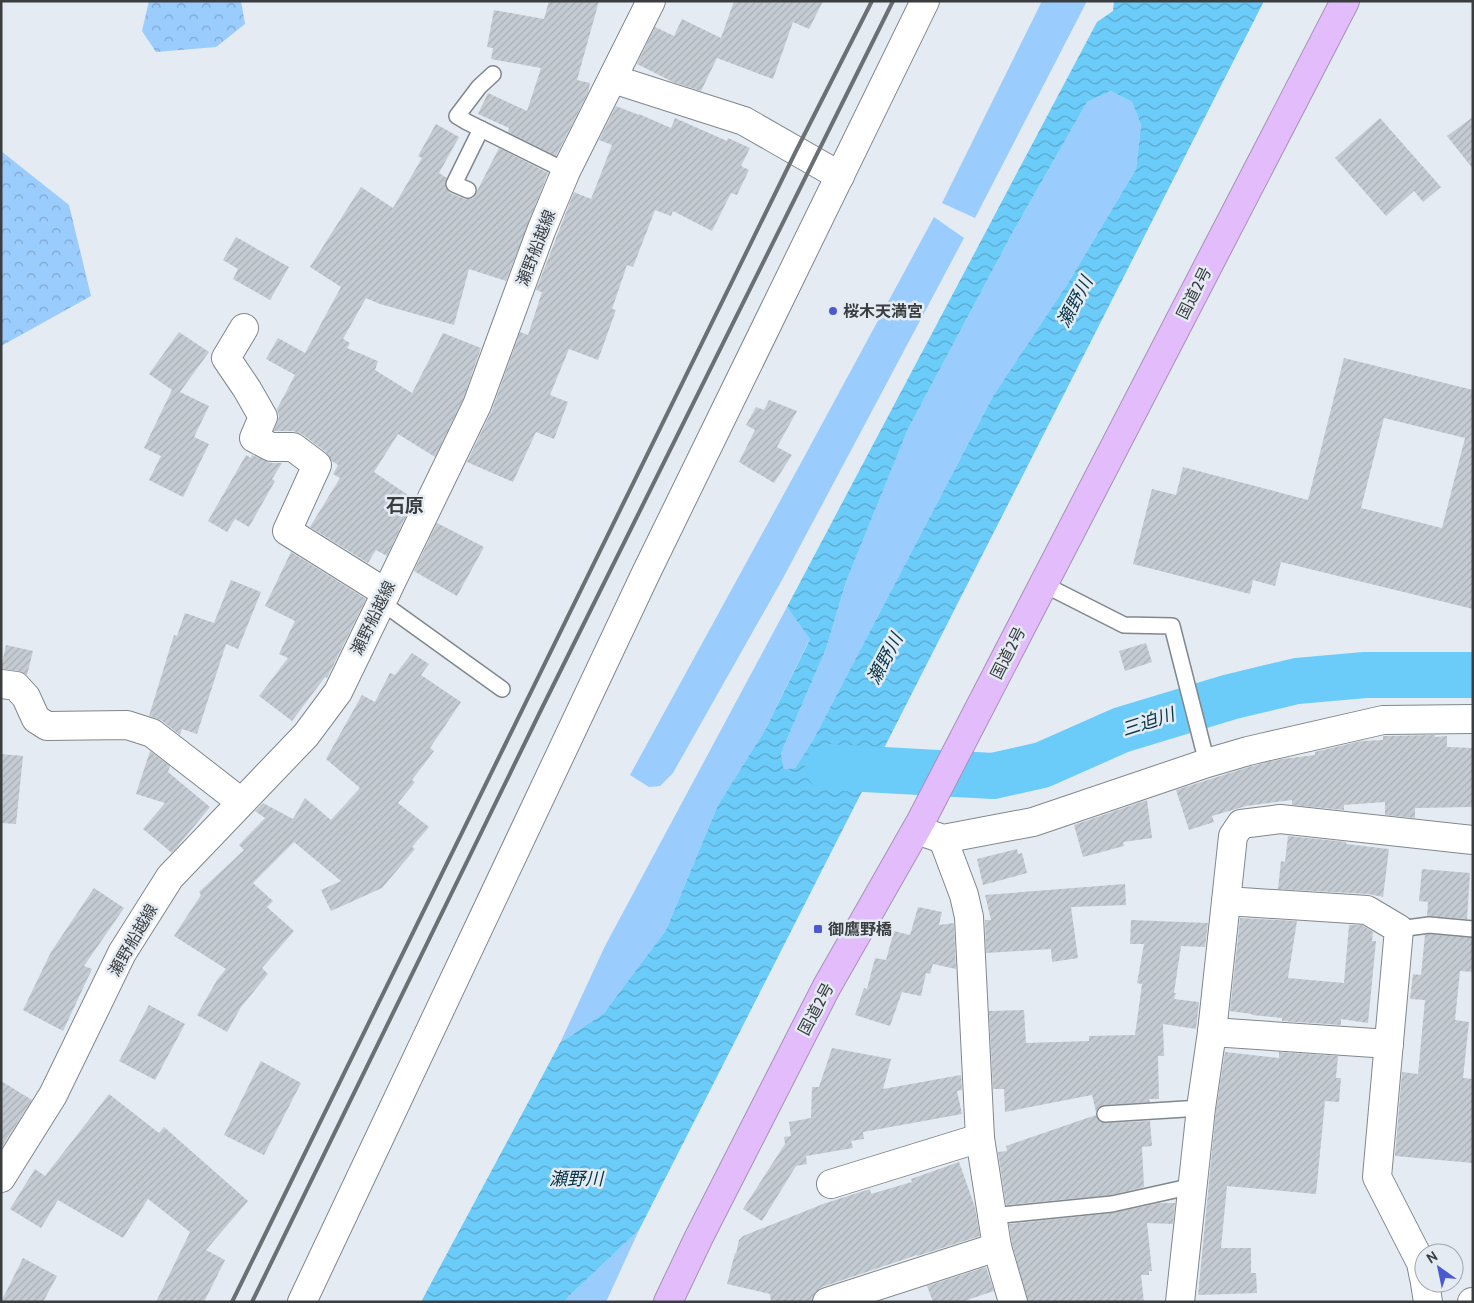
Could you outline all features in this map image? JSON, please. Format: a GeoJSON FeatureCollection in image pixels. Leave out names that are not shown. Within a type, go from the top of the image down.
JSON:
{"type":"FeatureCollection","features":[{"type":"Feature","properties":{"kind":"highway","name":"国道2号"},"geometry":{"type":"LineString","coordinates":[[668,1302],[699,1237],[826,988],[919,826],[1345,1]]}},
{"type":"Feature","properties":{"kind":"street","name":"瀬野船越線"},"geometry":{"type":"LineString","coordinates":[[1,1178],[53,1095],[122,954],[170,877],[306,735],[338,692],[477,405],[540,231],[566,172],[651,1]]}},
{"type":"Feature","properties":{"kind":"street"},"geometry":{"type":"LineString","coordinates":[[302,1302],[646,573],[925,1]]}},
{"type":"Feature","properties":{"kind":"street"},"geometry":{"type":"LineString","coordinates":[[613,79],[744,121],[840,176]]}},
{"type":"Feature","properties":{"kind":"street"},"geometry":{"type":"LineString","coordinates":[[244,328],[226,358],[263,417],[254,438],[271,447],[293,447],[316,465],[288,531],[384,597]]}},
{"type":"Feature","properties":{"kind":"street"},"geometry":{"type":"LineString","coordinates":[[1,684],[16,686],[26,697],[36,719],[47,726],[127,725],[152,733],[241,802]]}},
{"type":"Feature","properties":{"kind":"street"},"geometry":{"type":"LineString","coordinates":[[942,839],[1033,822],[1205,755],[1248,751],[1383,720],[1473,718]]}},
{"type":"Feature","properties":{"kind":"street"},"geometry":{"type":"LineString","coordinates":[[1180,1302],[1233,836],[1241,824],[1280,819],[1473,840]]}},
{"type":"Feature","properties":{"kind":"street"},"geometry":{"type":"LineString","coordinates":[[919,826],[942,839],[964,895],[969,917],[980,1138],[997,1247],[1014,1302]]}},
{"type":"Feature","properties":{"kind":"street"},"geometry":{"type":"LineString","coordinates":[[1226,901],[1368,910],[1399,929],[1377,1177],[1414,1248]]}},
{"type":"Feature","properties":{"kind":"street"},"geometry":{"type":"LineString","coordinates":[[1212,1032],[1389,1044]]}},
{"type":"Feature","properties":{"kind":"street"},"geometry":{"type":"LineString","coordinates":[[831,1184],[980,1138]]}},
{"type":"Feature","properties":{"kind":"street"},"geometry":{"type":"LineString","coordinates":[[827,1302],[997,1247]]}},
{"type":"Feature","properties":{"kind":"lane"},"geometry":{"type":"LineString","coordinates":[[492,74],[479,87],[457,116],[566,172]]}},
{"type":"Feature","properties":{"kind":"lane"},"geometry":{"type":"LineString","coordinates":[[468,190],[454,184],[481,129]]}},
{"type":"Feature","properties":{"kind":"lane"},"geometry":{"type":"LineString","coordinates":[[1043,584],[1124,625],[1172,626],[1205,755]]}},
{"type":"Feature","properties":{"kind":"lane"},"geometry":{"type":"LineString","coordinates":[[384,597],[502,689]]}},
{"type":"Feature","properties":{"kind":"lane"},"geometry":{"type":"LineString","coordinates":[[1399,929],[1429,925],[1473,929]]}},
{"type":"Feature","properties":{"kind":"lane"},"geometry":{"type":"LineString","coordinates":[[1105,1114],[1201,1108]]}},
{"type":"Feature","properties":{"kind":"lane"},"geometry":{"type":"LineString","coordinates":[[992,1216],[1112,1204],[1193,1186]]}},
{"type":"Feature","properties":{"kind":"green space"},"geometry":{"type":"Polygon","coordinates":[[[149,1],[241,1],[245,24],[216,47],[156,52],[142,31],[149,1]]]}},
{"type":"Feature","properties":{"kind":"green space"},"geometry":{"type":"Polygon","coordinates":[[[1042,1],[1087,1],[975,218],[942,203],[1042,1]]]}},
{"type":"Feature","properties":{"kind":"green space"},"geometry":{"type":"Polygon","coordinates":[[[1111,91],[1132,102],[1141,125],[1136,169],[1068,283],[993,396],[813,740],[795,768],[784,769],[781,753],[826,649],[846,582],[908,429],[1014,230],[1087,102],[1111,91]]]}},
{"type":"Feature","properties":{"kind":"green space"},"geometry":{"type":"Polygon","coordinates":[[[1,151],[69,205],[91,296],[1,346],[1,151]]]}},
{"type":"Feature","properties":{"kind":"green space"},"geometry":{"type":"Polygon","coordinates":[[[934,217],[964,238],[782,580],[673,773],[660,786],[649,787],[630,775],[934,217]]]}},
{"type":"Feature","properties":{"kind":"green space"},"geometry":{"type":"Polygon","coordinates":[[[787,607],[810,638],[765,730],[718,805],[666,930],[604,1013],[560,1043],[605,946],[787,607]]]}},
{"type":"Feature","properties":{"kind":"green space"},"geometry":{"type":"Polygon","coordinates":[[[639,1230],[606,1302],[565,1302],[568,1297],[639,1230]]]}},
{"type":"Feature","properties":{"kind":"water","name":"瀬野川"},"geometry":{"type":"Polygon","coordinates":[[[1114,1],[1264,1],[639,1230],[565,1302],[421,1302],[560,1043],[604,1013],[666,930],[718,805],[765,730],[810,639],[787,607],[1097,22],[1113,11],[1114,1]],[[1111,91],[1087,102],[1014,230],[908,429],[846,582],[826,649],[781,753],[784,769],[795,768],[813,740],[993,396],[1068,283],[1136,169],[1141,125],[1132,102],[1111,91]]]}},
{"type":"Feature","properties":{"kind":"building"},"geometry":{"type":"Polygon","coordinates":[[[549,1],[599,1],[577,80],[590,83],[588,93],[556,156],[508,132],[509,128],[478,114],[488,93],[527,111],[541,68],[491,59],[493,48],[487,47],[494,10],[544,19],[549,1]]]}},
{"type":"Feature","properties":{"kind":"building"},"geometry":{"type":"Polygon","coordinates":[[[734,1],[823,1],[809,29],[793,22],[773,79],[717,58],[701,91],[673,82],[637,64],[655,27],[674,36],[682,19],[721,38],[734,1]]]}},
{"type":"Feature","properties":{"kind":"building"},"geometry":{"type":"Polygon","coordinates":[[[616,106],[671,128],[675,118],[727,141],[728,138],[750,148],[741,166],[749,170],[737,195],[731,193],[712,231],[673,211],[671,216],[655,210],[633,267],[627,265],[612,309],[616,310],[598,360],[569,349],[550,395],[568,402],[554,439],[536,432],[513,482],[467,462],[492,410],[520,332],[528,335],[542,292],[536,290],[574,192],[591,199],[612,145],[599,140],[616,106]]]}},
{"type":"Feature","properties":{"kind":"building"},"geometry":{"type":"Polygon","coordinates":[[[1473,117],[1473,169],[1447,136],[1473,117]]]}},
{"type":"Feature","properties":{"kind":"building"},"geometry":{"type":"Polygon","coordinates":[[[1380,118],[1441,187],[1423,202],[1414,191],[1386,216],[1335,158],[1380,118]]]}},
{"type":"Feature","properties":{"kind":"building"},"geometry":{"type":"Polygon","coordinates":[[[436,124],[459,137],[439,173],[447,178],[445,185],[450,193],[465,199],[474,197],[499,148],[548,173],[506,281],[469,269],[454,325],[380,304],[366,298],[343,339],[350,343],[347,348],[378,361],[375,370],[412,393],[443,333],[481,348],[463,399],[435,457],[398,434],[374,472],[414,499],[387,556],[376,550],[368,563],[310,527],[340,478],[333,474],[338,465],[332,461],[326,452],[302,434],[293,431],[274,431],[279,417],[277,409],[295,375],[266,359],[278,338],[305,353],[341,287],[310,267],[361,187],[393,208],[422,158],[418,156],[436,124]]]}},
{"type":"Feature","properties":{"kind":"building"},"geometry":{"type":"Polygon","coordinates":[[[236,237],[289,267],[270,300],[233,279],[238,269],[223,260],[236,237]]]}},
{"type":"Feature","properties":{"kind":"building"},"geometry":{"type":"Polygon","coordinates":[[[179,332],[209,352],[180,392],[209,406],[194,437],[209,444],[183,497],[149,480],[161,456],[144,448],[172,390],[149,374],[179,332]]]}},
{"type":"Feature","properties":{"kind":"building"},"geometry":{"type":"Polygon","coordinates":[[[1344,358],[1473,390],[1473,609],[1281,562],[1275,586],[1253,580],[1250,594],[1133,564],[1152,489],[1176,495],[1183,467],[1308,500],[1344,358]],[[1384,418],[1361,508],[1442,528],[1465,438],[1384,418]]]}},
{"type":"Feature","properties":{"kind":"building"},"geometry":{"type":"Polygon","coordinates":[[[769,400],[797,411],[777,447],[792,455],[774,483],[739,462],[755,430],[746,425],[756,407],[764,410],[769,400]]]}},
{"type":"Feature","properties":{"kind":"building"},"geometry":{"type":"Polygon","coordinates":[[[246,455],[251,458],[252,455],[271,463],[282,463],[272,479],[275,481],[249,527],[235,519],[227,532],[208,521],[246,455]]]}},
{"type":"Feature","properties":{"kind":"building"},"geometry":{"type":"Polygon","coordinates":[[[437,523],[484,547],[457,596],[414,571],[437,523]]]}},
{"type":"Feature","properties":{"kind":"building"},"geometry":{"type":"Polygon","coordinates":[[[291,552],[366,599],[327,678],[325,677],[292,721],[259,696],[288,658],[279,654],[295,621],[265,606],[291,552]]]}},
{"type":"Feature","properties":{"kind":"building"},"geometry":{"type":"Polygon","coordinates":[[[231,580],[261,592],[238,649],[226,644],[197,734],[182,729],[180,735],[161,720],[149,716],[174,635],[177,636],[185,613],[214,623],[231,580]]]}},
{"type":"Feature","properties":{"kind":"building"},"geometry":{"type":"Polygon","coordinates":[[[1146,643],[1152,662],[1125,671],[1119,651],[1146,643]]]}},
{"type":"Feature","properties":{"kind":"building"},"geometry":{"type":"Polygon","coordinates":[[[6,645],[33,651],[27,675],[18,671],[1,669],[6,645]]]}},
{"type":"Feature","properties":{"kind":"building"},"geometry":{"type":"Polygon","coordinates":[[[412,653],[429,664],[421,675],[461,702],[430,748],[434,751],[412,780],[415,782],[398,803],[429,827],[412,847],[415,849],[382,888],[331,911],[321,890],[341,881],[294,842],[253,883],[273,901],[267,907],[294,931],[262,968],[268,974],[241,1007],[227,1032],[197,1015],[217,980],[226,969],[174,936],[201,895],[199,892],[244,850],[239,845],[265,818],[255,811],[263,803],[293,819],[305,798],[331,820],[360,788],[326,759],[362,695],[375,702],[390,673],[395,675],[412,653]]]}},
{"type":"Feature","properties":{"kind":"building"},"geometry":{"type":"Polygon","coordinates":[[[1435,735],[1435,737],[1447,736],[1447,747],[1473,748],[1473,807],[1415,808],[1415,818],[1385,815],[1385,802],[1344,805],[1344,810],[1292,805],[1292,800],[1246,806],[1212,816],[1214,822],[1189,830],[1176,790],[1252,766],[1282,759],[1315,755],[1315,752],[1361,741],[1383,740],[1383,736],[1435,735]]]}},
{"type":"Feature","properties":{"kind":"building"},"geometry":{"type":"Polygon","coordinates":[[[150,751],[170,766],[168,772],[210,807],[172,853],[143,829],[165,803],[136,794],[150,751]]]}},
{"type":"Feature","properties":{"kind":"building"},"geometry":{"type":"Polygon","coordinates":[[[1,754],[23,756],[16,824],[1,823],[1,754]]]}},
{"type":"Feature","properties":{"kind":"building"},"geometry":{"type":"Polygon","coordinates":[[[1147,800],[1152,838],[1123,842],[1124,846],[1083,857],[1074,825],[1147,800]]]}},
{"type":"Feature","properties":{"kind":"building"},"geometry":{"type":"Polygon","coordinates":[[[1288,836],[1389,849],[1383,897],[1368,894],[1278,889],[1281,861],[1285,862],[1288,836]]]}},
{"type":"Feature","properties":{"kind":"building"},"geometry":{"type":"Polygon","coordinates":[[[1017,849],[1018,854],[1022,853],[1027,873],[983,885],[977,859],[1017,849]]]}},
{"type":"Feature","properties":{"kind":"building"},"geometry":{"type":"Polygon","coordinates":[[[1422,869],[1470,873],[1467,919],[1427,916],[1428,902],[1419,901],[1422,869]]]}},
{"type":"Feature","properties":{"kind":"building"},"geometry":{"type":"Polygon","coordinates":[[[1125,884],[1126,905],[1071,907],[1078,958],[1052,962],[1051,949],[986,953],[985,920],[991,920],[985,895],[1125,884]]]}},
{"type":"Feature","properties":{"kind":"building"},"geometry":{"type":"Polygon","coordinates":[[[94,888],[124,908],[84,966],[92,969],[63,1031],[23,1010],[51,952],[94,888]]]}},
{"type":"Feature","properties":{"kind":"building"},"geometry":{"type":"Polygon","coordinates":[[[918,907],[942,912],[939,925],[954,923],[956,969],[933,964],[930,974],[926,973],[921,996],[902,992],[890,1026],[855,1015],[864,988],[867,989],[875,958],[886,960],[894,931],[910,935],[918,907]]]}},
{"type":"Feature","properties":{"kind":"building"},"geometry":{"type":"Polygon","coordinates":[[[1240,918],[1297,921],[1288,978],[1344,983],[1349,925],[1362,925],[1373,932],[1372,941],[1376,941],[1368,1023],[1341,1019],[1341,1025],[1282,1021],[1282,1018],[1230,1011],[1240,918]]]}},
{"type":"Feature","properties":{"kind":"building"},"geometry":{"type":"Polygon","coordinates":[[[1131,920],[1208,923],[1205,947],[1181,946],[1174,999],[1199,1002],[1196,1029],[1163,1024],[1164,1056],[1158,1056],[1159,1099],[1149,1099],[1150,1102],[1104,1105],[1099,1107],[1096,1112],[1092,1095],[1005,1112],[1004,1089],[993,1089],[989,1011],[1024,1010],[1026,1043],[1089,1041],[1089,1036],[1135,1035],[1142,984],[1137,983],[1144,944],[1130,944],[1131,920]]]}},
{"type":"Feature","properties":{"kind":"building"},"geometry":{"type":"Polygon","coordinates":[[[1425,935],[1473,938],[1473,972],[1460,971],[1455,1020],[1469,1022],[1463,1078],[1473,1079],[1473,1163],[1395,1156],[1402,1072],[1418,1074],[1425,1000],[1410,999],[1413,974],[1421,975],[1425,935]]]}},
{"type":"Feature","properties":{"kind":"building"},"geometry":{"type":"Polygon","coordinates":[[[149,1005],[185,1024],[155,1080],[119,1061],[149,1005]]]}},
{"type":"Feature","properties":{"kind":"building"},"geometry":{"type":"Polygon","coordinates":[[[832,1048],[891,1059],[883,1089],[961,1075],[962,1090],[957,1091],[962,1114],[863,1132],[864,1139],[851,1141],[853,1148],[806,1156],[807,1164],[796,1166],[762,1221],[743,1209],[785,1144],[784,1137],[791,1136],[789,1122],[811,1118],[812,1087],[819,1087],[832,1048]]]}},
{"type":"Feature","properties":{"kind":"building"},"geometry":{"type":"Polygon","coordinates":[[[1225,1052],[1279,1058],[1279,1052],[1338,1056],[1336,1078],[1341,1078],[1339,1102],[1325,1101],[1316,1194],[1227,1186],[1221,1248],[1251,1248],[1251,1273],[1256,1273],[1257,1293],[1198,1295],[1216,1110],[1225,1052]]]}},
{"type":"Feature","properties":{"kind":"building"},"geometry":{"type":"Polygon","coordinates":[[[261,1061],[301,1083],[264,1155],[224,1135],[261,1061]]]}},
{"type":"Feature","properties":{"kind":"building"},"geometry":{"type":"Polygon","coordinates":[[[1,1081],[32,1100],[1,1148],[1,1081]]]}},
{"type":"Feature","properties":{"kind":"building"},"geometry":{"type":"Polygon","coordinates":[[[109,1094],[159,1133],[164,1127],[248,1201],[206,1250],[225,1260],[204,1302],[156,1302],[190,1232],[148,1199],[123,1238],[58,1200],[41,1228],[10,1209],[35,1169],[45,1176],[109,1094]]]}},
{"type":"Feature","properties":{"kind":"building"},"geometry":{"type":"Polygon","coordinates":[[[1096,1115],[1100,1122],[1105,1123],[1150,1121],[1152,1146],[1142,1147],[1144,1187],[1111,1195],[1006,1205],[998,1152],[1007,1151],[1006,1146],[1096,1115]]]}},
{"type":"Feature","properties":{"kind":"building"},"geometry":{"type":"Polygon","coordinates":[[[959,1162],[975,1207],[980,1236],[822,1287],[815,1292],[812,1302],[771,1302],[770,1294],[727,1284],[739,1240],[743,1236],[823,1204],[870,1189],[871,1194],[912,1182],[911,1179],[959,1162]]]}},
{"type":"Feature","properties":{"kind":"building"},"geometry":{"type":"Polygon","coordinates":[[[1160,1203],[1175,1203],[1173,1224],[1147,1223],[1152,1271],[1149,1271],[1149,1275],[1141,1275],[1144,1302],[1028,1302],[1012,1244],[1009,1224],[1113,1213],[1160,1203]]]}},
{"type":"Feature","properties":{"kind":"building"},"geometry":{"type":"Polygon","coordinates":[[[23,1258],[57,1276],[43,1302],[1,1302],[23,1258]]]}},
{"type":"Feature","properties":{"kind":"building"},"geometry":{"type":"Polygon","coordinates":[[[986,1267],[994,1291],[961,1302],[933,1302],[927,1286],[986,1267]]]}},
{"type":"Feature","properties":{"kind":"waterway","name":"三迫川"},"geometry":{"type":"LineString","coordinates":[[828,767],[993,776],[1042,765],[1121,730],[1230,697],[1297,681],[1365,675],[1473,675]]}},
{"type":"Feature","properties":{"kind":"railway"},"geometry":{"type":"LineString","coordinates":[[232,1302],[796,151],[872,1]]}},
{"type":"Feature","properties":{"kind":"railway"},"geometry":{"type":"LineString","coordinates":[[252,1302],[541,710],[893,1]]}},
{"type":"Feature","properties":{"kind":"place","name":"桜木天満宮"},"geometry":{"type":"Point","coordinates":[833,311]}},
{"type":"Feature","properties":{"kind":"place","name":"御鷹野橋"},"geometry":{"type":"Point","coordinates":[818,929]}},
{"type":"Feature","properties":{"kind":"district","name":"石原"},"geometry":{"type":"Point","coordinates":[405,505]}}]}
